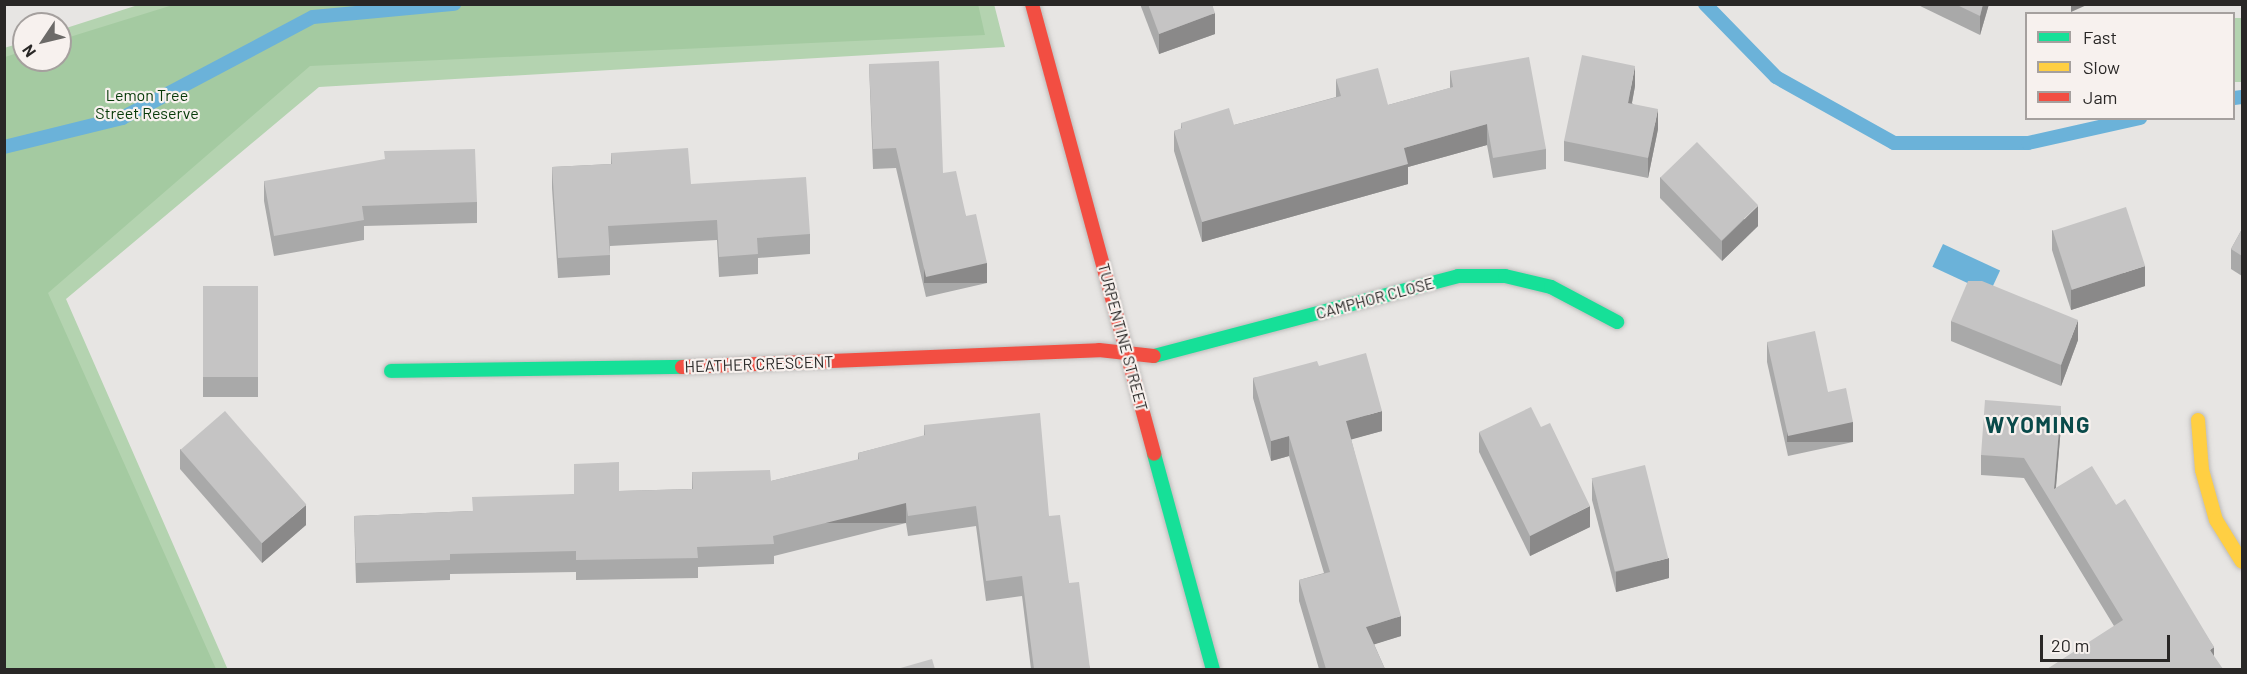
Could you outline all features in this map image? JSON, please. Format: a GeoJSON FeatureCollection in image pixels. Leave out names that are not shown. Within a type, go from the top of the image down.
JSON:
{"type":"FeatureCollection","features":[{"type":"Feature","properties":{"kind":"street","name":"TURPENTINE STREET"},"geometry":{"type":"LineString","coordinates":[[1032,4],[1213,669]]}},
{"type":"Feature","properties":{"kind":"street","name":"CAMPHOR CLOSE"},"geometry":{"type":"LineString","coordinates":[[1127,354],[1156,356],[1458,276],[1505,276],[1551,287],[1617,322]]}},
{"type":"Feature","properties":{"kind":"street","name":"HEATHER CRESCENT"},"geometry":{"type":"LineString","coordinates":[[390,371],[714,366],[1098,350],[1127,354]]}},
{"type":"Feature","properties":{"kind":"street"},"geometry":{"type":"LineString","coordinates":[[2198,420],[2202,470],[2216,520],[2242,562]]}},
{"type":"Feature","properties":{"kind":"green space","name":"Lemon Tree Street Reserve"},"geometry":{"type":"Polygon","coordinates":[[[141,4],[994,4],[1005,47],[319,87],[66,299],[228,670],[5,669],[4,48],[12,46],[12,72],[72,72],[72,26],[141,4]]]}},
{"type":"Feature","properties":{"kind":"green space","name":"Lemon Tree Street Reserve"},"geometry":{"type":"Polygon","coordinates":[[[176,4],[978,4],[985,35],[310,66],[48,293],[216,669],[5,669],[5,57],[12,55],[12,72],[72,72],[72,36],[176,4]]]}},
{"type":"Feature","properties":{"kind":"green space"},"geometry":{"type":"Polygon","coordinates":[[[2235,18],[2242,18],[2242,82],[2235,82],[2235,18]]]}},
{"type":"Feature","properties":{"kind":"water"},"geometry":{"type":"Polygon","coordinates":[[[1943,244],[2000,271],[1990,293],[1932,267],[1943,244]]]}},
{"type":"Feature","properties":{"kind":"building"},"geometry":{"type":"Polygon","coordinates":[[[1148,4],[1212,4],[1215,13],[1159,34],[1148,4]]]}},
{"type":"Feature","properties":{"kind":"building"},"geometry":{"type":"Polygon","coordinates":[[[1955,4],[1983,4],[1980,16],[1955,4]]]}},
{"type":"Feature","properties":{"kind":"building"},"geometry":{"type":"Polygon","coordinates":[[[1582,55],[1635,66],[1628,103],[1658,109],[1648,158],[1564,141],[1582,55]]]}},
{"type":"Feature","properties":{"kind":"building"},"geometry":{"type":"Polygon","coordinates":[[[1529,57],[1546,149],[1493,158],[1487,124],[1404,148],[1408,164],[1202,222],[1174,131],[1182,128],[1181,123],[1229,108],[1234,125],[1341,96],[1336,79],[1378,68],[1388,105],[1453,87],[1450,71],[1529,57]]]}},
{"type":"Feature","properties":{"kind":"building"},"geometry":{"type":"Polygon","coordinates":[[[939,61],[943,173],[956,171],[966,216],[976,214],[987,263],[926,277],[896,148],[873,149],[869,64],[939,61]]]}},
{"type":"Feature","properties":{"kind":"building"},"geometry":{"type":"Polygon","coordinates":[[[1697,142],[1758,205],[1721,241],[1660,177],[1697,142]]]}},
{"type":"Feature","properties":{"kind":"building"},"geometry":{"type":"Polygon","coordinates":[[[688,148],[691,184],[806,177],[810,234],[757,238],[758,254],[719,257],[717,220],[608,226],[610,255],[558,258],[552,167],[612,164],[611,153],[688,148]]]}},
{"type":"Feature","properties":{"kind":"building"},"geometry":{"type":"Polygon","coordinates":[[[475,149],[477,202],[362,206],[364,220],[274,236],[264,181],[385,159],[384,151],[475,149]]]}},
{"type":"Feature","properties":{"kind":"building"},"geometry":{"type":"Polygon","coordinates":[[[2126,207],[2145,266],[2072,290],[2053,231],[2126,207]]]}},
{"type":"Feature","properties":{"kind":"building"},"geometry":{"type":"Polygon","coordinates":[[[2242,229],[2242,256],[2231,249],[2242,229]]]}},
{"type":"Feature","properties":{"kind":"building"},"geometry":{"type":"Polygon","coordinates":[[[1968,281],[1982,281],[2078,320],[2061,365],[1951,321],[1968,281]]]}},
{"type":"Feature","properties":{"kind":"building"},"geometry":{"type":"Polygon","coordinates":[[[203,286],[258,286],[258,377],[203,377],[203,286]]]}},
{"type":"Feature","properties":{"kind":"building"},"geometry":{"type":"Polygon","coordinates":[[[1815,331],[1828,392],[1846,388],[1853,422],[1788,436],[1767,342],[1815,331]]]}},
{"type":"Feature","properties":{"kind":"building"},"geometry":{"type":"Polygon","coordinates":[[[1366,353],[1382,411],[1346,421],[1401,616],[1366,627],[1385,669],[1326,669],[1299,580],[1330,572],[1289,436],[1271,441],[1253,378],[1317,361],[1319,366],[1366,353]]]}},
{"type":"Feature","properties":{"kind":"building"},"geometry":{"type":"Polygon","coordinates":[[[1985,400],[2061,406],[2054,489],[2092,466],[2116,505],[2125,499],[2214,647],[2210,650],[2223,669],[2047,669],[2123,620],[2024,458],[1981,455],[1985,400]]]}},
{"type":"Feature","properties":{"kind":"building"},"geometry":{"type":"Polygon","coordinates":[[[1531,407],[1541,427],[1550,423],[1590,506],[1530,536],[1479,432],[1531,407]]]}},
{"type":"Feature","properties":{"kind":"building"},"geometry":{"type":"Polygon","coordinates":[[[225,411],[306,505],[262,543],[180,450],[225,411]]]}},
{"type":"Feature","properties":{"kind":"building"},"geometry":{"type":"Polygon","coordinates":[[[1040,413],[1049,516],[1060,515],[1069,583],[1079,582],[1090,669],[1034,669],[1022,576],[986,581],[976,506],[908,516],[906,503],[773,536],[774,544],[697,547],[698,558],[576,560],[576,551],[450,554],[450,560],[356,563],[354,516],[473,511],[472,497],[574,494],[574,464],[619,462],[619,491],[693,489],[692,472],[770,470],[771,481],[859,459],[858,453],[925,435],[924,425],[1040,413]]]}},
{"type":"Feature","properties":{"kind":"building"},"geometry":{"type":"Polygon","coordinates":[[[1645,465],[1668,558],[1615,571],[1592,478],[1645,465]]]}},
{"type":"Feature","properties":{"kind":"building"},"geometry":{"type":"Polygon","coordinates":[[[932,659],[935,669],[897,669],[932,659]]]}},
{"type":"Feature","properties":{"kind":"waterway"},"geometry":{"type":"LineString","coordinates":[[4,147],[122,118],[313,17],[454,4]]}},
{"type":"Feature","properties":{"kind":"waterway"},"geometry":{"type":"LineString","coordinates":[[1705,4],[1776,77],[1894,143],[2028,143],[2131,120]]}},
{"type":"Feature","properties":{"kind":"waterway"},"geometry":{"type":"LineString","coordinates":[[2235,98],[2242,97]]}},
{"type":"Feature","properties":{"kind":"traffic: fast"},"geometry":{"type":"LineString","coordinates":[[1154,356],[1458,276],[1505,276],[1551,287],[1617,322]]}},
{"type":"Feature","properties":{"kind":"traffic: fast"},"geometry":{"type":"LineString","coordinates":[[391,371],[682,367]]}},
{"type":"Feature","properties":{"kind":"traffic: fast"},"geometry":{"type":"LineString","coordinates":[[1154,454],[1213,670]]}},
{"type":"Feature","properties":{"kind":"traffic: slow"},"geometry":{"type":"LineString","coordinates":[[2198,420],[2202,470],[2216,520],[2242,562]]}},
{"type":"Feature","properties":{"kind":"traffic: jam"},"geometry":{"type":"LineString","coordinates":[[1032,4],[1154,454]]}},
{"type":"Feature","properties":{"kind":"traffic: jam"},"geometry":{"type":"LineString","coordinates":[[682,367],[1099,350],[1154,356]]}},
{"type":"Feature","properties":{"kind":"district","name":"WYOMING"},"geometry":{"type":"Point","coordinates":[2038,425]}}]}
